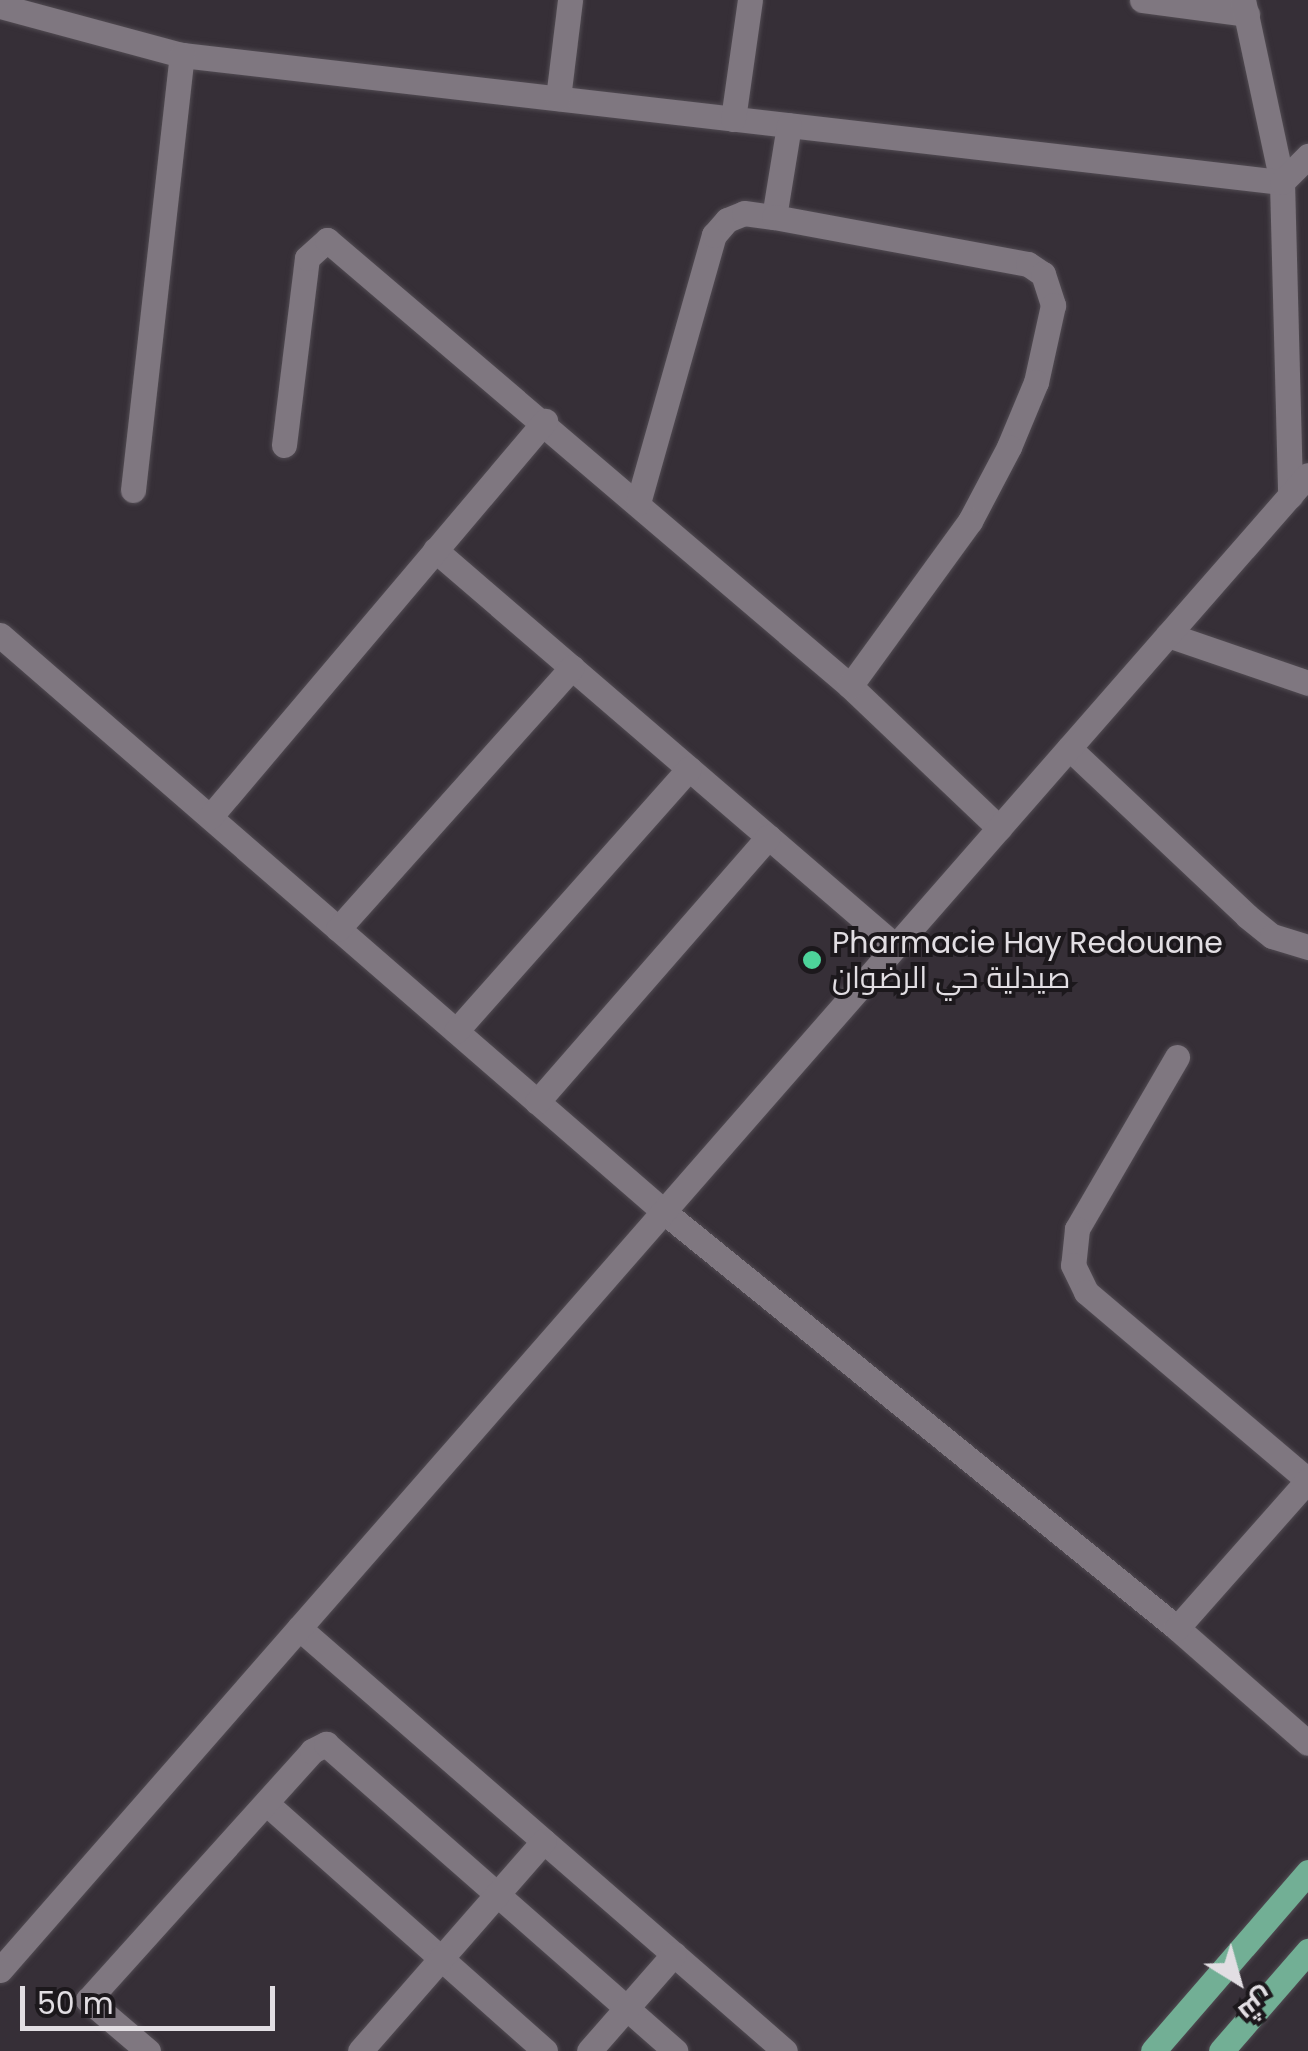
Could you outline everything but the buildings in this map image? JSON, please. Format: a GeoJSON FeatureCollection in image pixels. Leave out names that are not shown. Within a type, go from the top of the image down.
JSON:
{"type":"FeatureCollection","features":[{"type":"Feature","properties":{"kind":"main road"},"geometry":{"type":"LineString","coordinates":[[1153,2051],[1308,1872]]}},
{"type":"Feature","properties":{"kind":"main road"},"geometry":{"type":"LineString","coordinates":[[1222,2051],[1308,1951]]}},
{"type":"Feature","properties":{"kind":"street"},"geometry":{"type":"LineString","coordinates":[[558,98],[570,0]]}},
{"type":"Feature","properties":{"kind":"street"},"geometry":{"type":"LineString","coordinates":[[733,118],[750,0]]}},
{"type":"Feature","properties":{"kind":"street"},"geometry":{"type":"LineString","coordinates":[[1142,0],[1245,7],[1282,182],[1290,496]]}},
{"type":"Feature","properties":{"kind":"street"},"geometry":{"type":"LineString","coordinates":[[0,6],[39,9],[182,55],[1282,182]]}},
{"type":"Feature","properties":{"kind":"street"},"geometry":{"type":"LineString","coordinates":[[133,490],[182,55]]}},
{"type":"Feature","properties":{"kind":"street"},"geometry":{"type":"LineString","coordinates":[[774,216],[789,125]]}},
{"type":"Feature","properties":{"kind":"street"},"geometry":{"type":"LineString","coordinates":[[1282,182],[1308,156]]}},
{"type":"Feature","properties":{"kind":"street"},"geometry":{"type":"LineString","coordinates":[[638,502],[714,235],[744,213],[1028,264],[1052,290],[1036,382],[970,521],[850,686]]}},
{"type":"Feature","properties":{"kind":"street"},"geometry":{"type":"LineString","coordinates":[[284,445],[307,258],[328,240],[545,420],[850,686],[999,828]]}},
{"type":"Feature","properties":{"kind":"street"},"geometry":{"type":"LineString","coordinates":[[210,817],[545,420]]}},
{"type":"Feature","properties":{"kind":"street"},"geometry":{"type":"LineString","coordinates":[[4,1956],[299,1628],[1308,475]]}},
{"type":"Feature","properties":{"kind":"street"},"geometry":{"type":"LineString","coordinates":[[435,550],[895,946]]}},
{"type":"Feature","properties":{"kind":"street"},"geometry":{"type":"LineString","coordinates":[[0,635],[664,1211],[1177,1628],[1308,1743]]}},
{"type":"Feature","properties":{"kind":"street"},"geometry":{"type":"LineString","coordinates":[[1168,635],[1305,677]]}},
{"type":"Feature","properties":{"kind":"street"},"geometry":{"type":"LineString","coordinates":[[338,928],[572,668]]}},
{"type":"Feature","properties":{"kind":"street"},"geometry":{"type":"LineString","coordinates":[[1068,748],[1247,916],[1272,936],[1308,947]]}},
{"type":"Feature","properties":{"kind":"street"},"geometry":{"type":"LineString","coordinates":[[456,1031],[689,769]]}},
{"type":"Feature","properties":{"kind":"street"},"geometry":{"type":"LineString","coordinates":[[538,1102],[768,837]]}},
{"type":"Feature","properties":{"kind":"street"},"geometry":{"type":"LineString","coordinates":[[1177,1057],[1077,1229],[1073,1265],[1086,1292],[1308,1480],[1177,1628]]}},
{"type":"Feature","properties":{"kind":"street"},"geometry":{"type":"LineString","coordinates":[[299,1628],[785,2051]]}},
{"type":"Feature","properties":{"kind":"street"},"geometry":{"type":"LineString","coordinates":[[148,2051],[88,2000],[318,1746],[333,1745],[675,2051]]}},
{"type":"Feature","properties":{"kind":"street"},"geometry":{"type":"LineString","coordinates":[[266,1803],[546,2051]]}},
{"type":"Feature","properties":{"kind":"street"},"geometry":{"type":"LineString","coordinates":[[360,2051],[544,1841]]}},
{"type":"Feature","properties":{"kind":"street"},"geometry":{"type":"LineString","coordinates":[[589,2051],[674,1954]]}},
{"type":"Feature","properties":{"kind":"place","name":"Pharmacie Hay Redouane صيدلية حي الرضوان"},"geometry":{"type":"Point","coordinates":[812,960]}}]}
